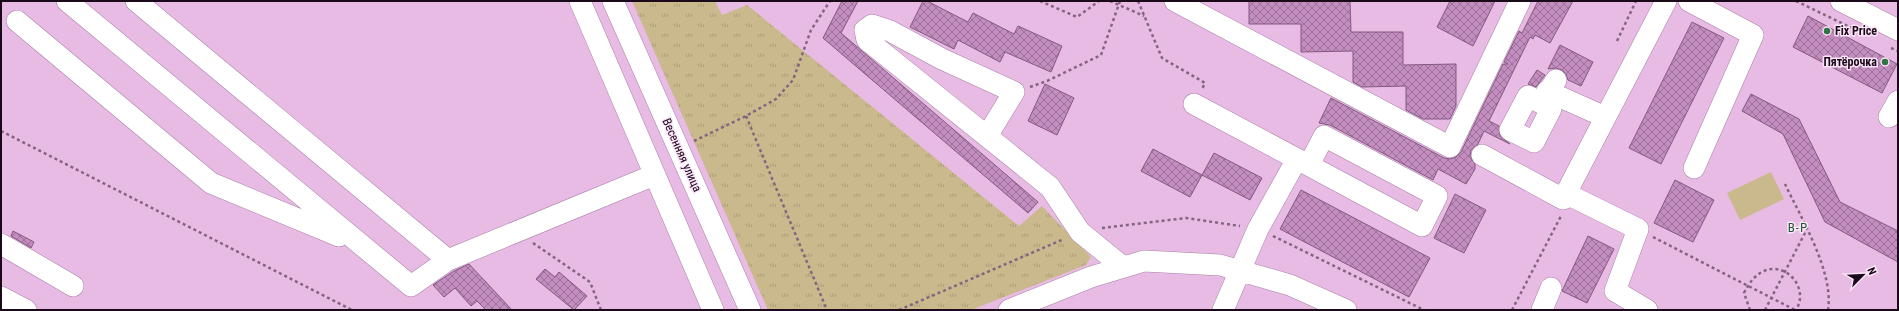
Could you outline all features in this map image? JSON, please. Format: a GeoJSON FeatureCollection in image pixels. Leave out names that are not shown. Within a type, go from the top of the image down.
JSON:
{"type":"FeatureCollection","features":[{"type":"Feature","properties":{"kind":"street"},"geometry":{"type":"LineString","coordinates":[[67,1],[358,244],[411,286],[448,260],[654,175]]}},
{"type":"Feature","properties":{"kind":"street"},"geometry":{"type":"LineString","coordinates":[[136,1],[448,260]]}},
{"type":"Feature","properties":{"kind":"street"},"geometry":{"type":"LineString","coordinates":[[580,1],[713,310]]}},
{"type":"Feature","properties":{"kind":"street","name":"Весенняя улица"},"geometry":{"type":"LineString","coordinates":[[613,1],[750,310]]}},
{"type":"Feature","properties":{"kind":"street"},"geometry":{"type":"LineString","coordinates":[[1175,1],[1450,147],[1520,1]]}},
{"type":"Feature","properties":{"kind":"street"},"geometry":{"type":"LineString","coordinates":[[1567,197],[1605,117],[1666,1]]}},
{"type":"Feature","properties":{"kind":"street"},"geometry":{"type":"LineString","coordinates":[[1688,1],[1753,35],[1694,168]]}},
{"type":"Feature","properties":{"kind":"street"},"geometry":{"type":"LineString","coordinates":[[1851,2],[1891,37]]}},
{"type":"Feature","properties":{"kind":"street"},"geometry":{"type":"LineString","coordinates":[[17,21],[211,183],[358,244]]}},
{"type":"Feature","properties":{"kind":"street"},"geometry":{"type":"LineString","coordinates":[[987,136],[1014,92],[942,60],[890,31],[872,26],[865,30],[867,40],[1050,187],[1080,232],[1123,267]]}},
{"type":"Feature","properties":{"kind":"street"},"geometry":{"type":"LineString","coordinates":[[1548,91],[1605,117]]}},
{"type":"Feature","properties":{"kind":"street"},"geometry":{"type":"LineString","coordinates":[[1194,104],[1303,162],[1422,226],[1437,196],[1324,136],[1303,162],[1258,229],[1242,271],[1223,310]]}},
{"type":"Feature","properties":{"kind":"street"},"geometry":{"type":"LineString","coordinates":[[1482,155],[1638,230],[1615,291],[1647,310]]}},
{"type":"Feature","properties":{"kind":"street"},"geometry":{"type":"LineString","coordinates":[[1,244],[73,286]]}},
{"type":"Feature","properties":{"kind":"street"},"geometry":{"type":"LineString","coordinates":[[1022,308],[1091,277],[1144,261],[1220,265],[1290,285],[1346,310]]}},
{"type":"Feature","properties":{"kind":"street"},"geometry":{"type":"LineString","coordinates":[[1542,310],[1551,288]]}},
{"type":"Feature","properties":{"kind":"street"},"geometry":{"type":"LineString","coordinates":[[1,297],[26,310]]}},
{"type":"Feature","properties":{"kind":"path"},"geometry":{"type":"LineString","coordinates":[[678,149],[746,116],[776,99],[793,80],[811,30],[830,1]]}},
{"type":"Feature","properties":{"kind":"path"},"geometry":{"type":"LineString","coordinates":[[1040,1],[1077,17],[1099,1]]}},
{"type":"Feature","properties":{"kind":"path"},"geometry":{"type":"LineString","coordinates":[[1110,1],[1145,17]]}},
{"type":"Feature","properties":{"kind":"path"},"geometry":{"type":"LineString","coordinates":[[1014,92],[1048,81],[1101,55],[1120,1]]}},
{"type":"Feature","properties":{"kind":"path"},"geometry":{"type":"LineString","coordinates":[[1138,1],[1162,58],[1205,83],[1194,104]]}},
{"type":"Feature","properties":{"kind":"path"},"geometry":{"type":"LineString","coordinates":[[1617,41],[1636,1]]}},
{"type":"Feature","properties":{"kind":"path"},"geometry":{"type":"LineString","coordinates":[[1796,1],[1864,34]]}},
{"type":"Feature","properties":{"kind":"path"},"geometry":{"type":"LineString","coordinates":[[1891,37],[1898,51]]}},
{"type":"Feature","properties":{"kind":"path"},"geometry":{"type":"LineString","coordinates":[[746,116],[827,310]]}},
{"type":"Feature","properties":{"kind":"path"},"geometry":{"type":"LineString","coordinates":[[1,132],[352,310]]}},
{"type":"Feature","properties":{"kind":"path"},"geometry":{"type":"LineString","coordinates":[[1785,184],[1823,267],[1828,289],[1828,310]]}},
{"type":"Feature","properties":{"kind":"path"},"geometry":{"type":"LineString","coordinates":[[1512,310],[1567,197]]}},
{"type":"Feature","properties":{"kind":"path"},"geometry":{"type":"LineString","coordinates":[[1258,229],[1424,310]]}},
{"type":"Feature","properties":{"kind":"path"},"geometry":{"type":"LineString","coordinates":[[1638,230],[1748,286],[1771,298],[1796,310],[1800,304],[1800,294],[1794,280],[1785,271],[1773,268],[1761,271],[1750,281],[1748,286],[1744,293],[1750,310]]}},
{"type":"Feature","properties":{"kind":"path"},"geometry":{"type":"LineString","coordinates":[[1765,310],[1806,230]]}},
{"type":"Feature","properties":{"kind":"path"},"geometry":{"type":"LineString","coordinates":[[517,232],[590,282],[601,310]]}},
{"type":"Feature","properties":{"kind":"green space"},"geometry":{"type":"Polygon","coordinates":[[[632,1],[715,1],[722,15],[747,5],[1019,226],[1042,206],[1091,257],[1086,265],[971,310],[768,310],[632,1]]]}},
{"type":"Feature","properties":{"kind":"green space"},"geometry":{"type":"Polygon","coordinates":[[[1771,172],[1784,199],[1740,220],[1727,193],[1771,172]]]}},
{"type":"Feature","properties":{"kind":"building"},"geometry":{"type":"Polygon","coordinates":[[[842,1],[858,1],[841,33],[1038,202],[1028,213],[823,38],[842,1]]]}},
{"type":"Feature","properties":{"kind":"building"},"geometry":{"type":"Polygon","coordinates":[[[923,1],[927,1],[968,22],[973,13],[1014,34],[1018,26],[1062,46],[1051,72],[1005,52],[1000,62],[958,40],[954,49],[910,27],[923,1]]]}},
{"type":"Feature","properties":{"kind":"building"},"geometry":{"type":"Polygon","coordinates":[[[1249,1],[1350,1],[1351,32],[1403,32],[1403,65],[1456,64],[1456,106],[1450,119],[1423,119],[1406,110],[1406,86],[1362,87],[1353,82],[1353,51],[1301,52],[1301,24],[1249,24],[1249,1]]]}},
{"type":"Feature","properties":{"kind":"building"},"geometry":{"type":"Polygon","coordinates":[[[1450,1],[1495,1],[1473,46],[1437,27],[1450,1]]]}},
{"type":"Feature","properties":{"kind":"building"},"geometry":{"type":"Polygon","coordinates":[[[1538,1],[1573,1],[1550,43],[1535,35],[1533,39],[1530,37],[1489,121],[1499,126],[1500,136],[1510,144],[1484,131],[1478,144],[1471,150],[1470,156],[1475,164],[1475,169],[1466,184],[1438,169],[1433,180],[1330,125],[1319,123],[1331,98],[1444,158],[1450,159],[1456,157],[1461,152],[1503,64],[1508,64],[1504,62],[1519,31],[1522,33],[1538,1]]]}},
{"type":"Feature","properties":{"kind":"building"},"geometry":{"type":"Polygon","coordinates":[[[1808,16],[1897,64],[1882,93],[1793,47],[1808,16]]]}},
{"type":"Feature","properties":{"kind":"building"},"geometry":{"type":"Polygon","coordinates":[[[1692,22],[1724,38],[1661,164],[1629,148],[1692,22]]]}},
{"type":"Feature","properties":{"kind":"building"},"geometry":{"type":"Polygon","coordinates":[[[1560,45],[1593,62],[1581,86],[1568,80],[1566,74],[1562,70],[1556,68],[1548,69],[1560,45]]]}},
{"type":"Feature","properties":{"kind":"building"},"geometry":{"type":"Polygon","coordinates":[[[1537,70],[1545,75],[1536,87],[1528,84],[1537,70]]]}},
{"type":"Feature","properties":{"kind":"building"},"geometry":{"type":"Polygon","coordinates":[[[1045,84],[1074,98],[1057,135],[1028,121],[1045,84]]]}},
{"type":"Feature","properties":{"kind":"building"},"geometry":{"type":"Polygon","coordinates":[[[1751,94],[1799,119],[1840,202],[1898,231],[1898,262],[1825,222],[1783,134],[1742,111],[1751,94]]]}},
{"type":"Feature","properties":{"kind":"building"},"geometry":{"type":"Polygon","coordinates":[[[1153,149],[1202,175],[1190,197],[1141,171],[1153,149]]]}},
{"type":"Feature","properties":{"kind":"building"},"geometry":{"type":"Polygon","coordinates":[[[1214,153],[1262,178],[1250,200],[1202,175],[1214,153]]]}},
{"type":"Feature","properties":{"kind":"building"},"geometry":{"type":"Polygon","coordinates":[[[1675,180],[1714,200],[1693,242],[1654,223],[1675,180]]]}},
{"type":"Feature","properties":{"kind":"building"},"geometry":{"type":"Polygon","coordinates":[[[1301,190],[1430,258],[1409,297],[1280,229],[1301,190]]]}},
{"type":"Feature","properties":{"kind":"building"},"geometry":{"type":"Polygon","coordinates":[[[1455,194],[1486,210],[1464,253],[1434,238],[1455,194]]]}},
{"type":"Feature","properties":{"kind":"building"},"geometry":{"type":"Polygon","coordinates":[[[13,231],[34,242],[31,248],[11,236],[13,231]]]}},
{"type":"Feature","properties":{"kind":"building"},"geometry":{"type":"Polygon","coordinates":[[[1588,236],[1614,249],[1587,303],[1562,291],[1588,236]]]}},
{"type":"Feature","properties":{"kind":"building"},"geometry":{"type":"Polygon","coordinates":[[[469,264],[512,310],[486,310],[477,301],[471,306],[455,288],[444,297],[433,285],[454,271],[469,264]]]}},
{"type":"Feature","properties":{"kind":"building"},"geometry":{"type":"Polygon","coordinates":[[[545,269],[555,277],[559,272],[587,296],[574,310],[536,279],[545,269]]]}},
{"type":"Feature","properties":{"kind":"place","name":"Fix Price"},"geometry":{"type":"Point","coordinates":[1827,31]}},
{"type":"Feature","properties":{"kind":"place","name":"Пятёрочка"},"geometry":{"type":"Point","coordinates":[1885,62]}},
{"type":"Feature","properties":{"kind":"district","name":"В-Р"},"geometry":{"type":"Point","coordinates":[1798,227]}}]}
